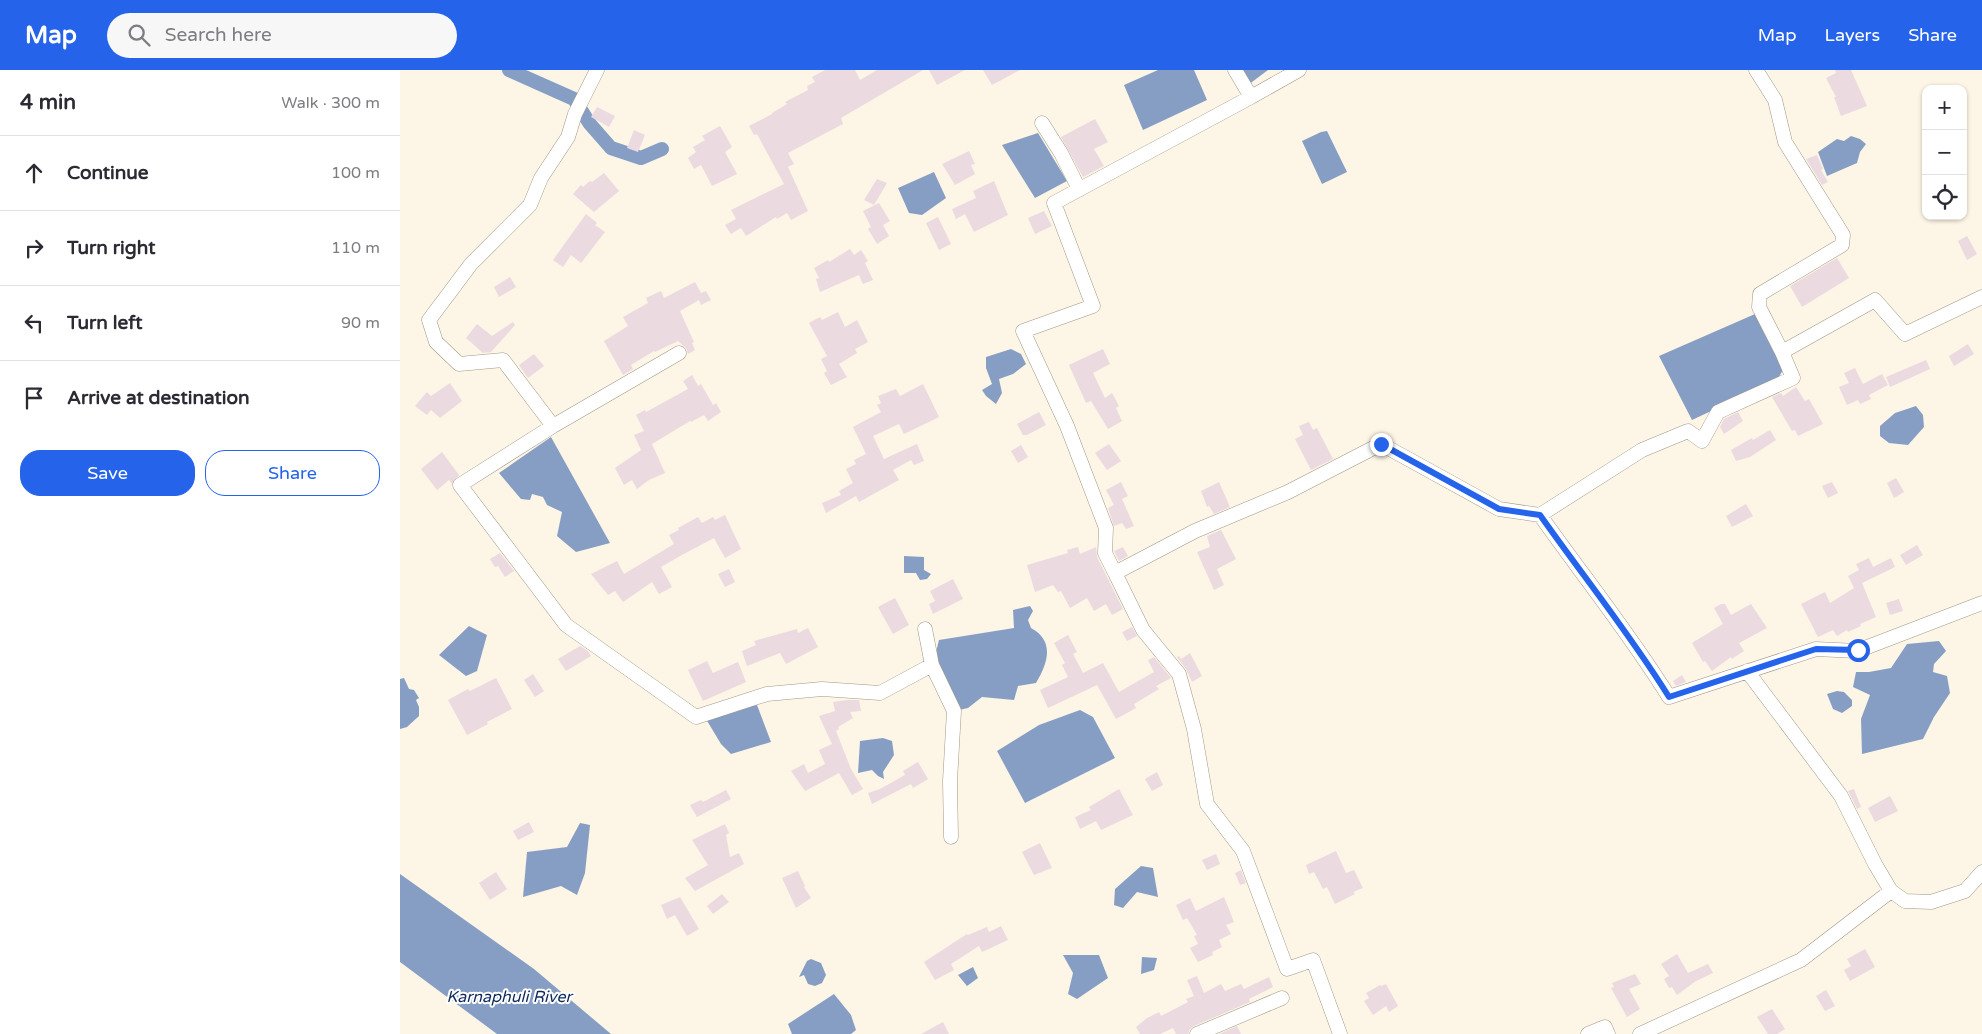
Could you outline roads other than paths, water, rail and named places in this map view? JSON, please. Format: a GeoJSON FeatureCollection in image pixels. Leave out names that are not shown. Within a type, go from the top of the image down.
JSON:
{"type":"FeatureCollection","features":[{"type":"Feature","properties":{"kind":"street"},"geometry":{"type":"LineString","coordinates":[[553,426],[503,360],[459,364],[436,342],[429,320],[471,264],[530,205],[541,178],[568,137],[576,114],[597,70]]}},
{"type":"Feature","properties":{"kind":"street"},"geometry":{"type":"LineString","coordinates":[[1236,70],[1251,97]]}},
{"type":"Feature","properties":{"kind":"street"},"geometry":{"type":"LineString","coordinates":[[1300,70],[1054,203],[1093,306],[1022,331],[1067,426],[1106,528],[1105,553],[1143,630],[1179,674],[1194,729],[1207,804],[1243,851],[1288,969],[1313,960],[1340,1034]]}},
{"type":"Feature","properties":{"kind":"street"},"geometry":{"type":"LineString","coordinates":[[1115,573],[1195,530],[1288,492],[1381,444],[1499,509],[1540,515],[1642,450],[1688,431],[1702,440],[1718,412],[1793,378],[1759,307],[1760,294],[1842,245],[1842,235],[1785,142],[1775,100],[1756,70]]}},
{"type":"Feature","properties":{"kind":"street"},"geometry":{"type":"LineString","coordinates":[[1042,123],[1080,189]]}},
{"type":"Feature","properties":{"kind":"street"},"geometry":{"type":"LineString","coordinates":[[1782,352],[1875,300],[1905,334],[1982,297]]}},
{"type":"Feature","properties":{"kind":"street"},"geometry":{"type":"LineString","coordinates":[[553,426],[633,379],[641,375],[648,371],[656,366],[679,353],[654,368],[645,372],[629,382],[603,397],[561,421],[553,426],[460,485],[566,625],[696,717],[768,694],[822,689],[880,693],[932,665]]}},
{"type":"Feature","properties":{"kind":"street"},"geometry":{"type":"LineString","coordinates":[[1540,515],[1582,575],[1644,655],[1669,697],[1816,649],[1858,650],[1982,603]]}},
{"type":"Feature","properties":{"kind":"street"},"geometry":{"type":"LineString","coordinates":[[925,629],[932,665],[954,711],[950,781],[951,837]]}},
{"type":"Feature","properties":{"kind":"street"},"geometry":{"type":"LineString","coordinates":[[1748,671],[1841,796],[1875,864],[1891,891],[1904,901],[1931,902],[1965,891],[1982,872]]}},
{"type":"Feature","properties":{"kind":"street"},"geometry":{"type":"LineString","coordinates":[[1640,1034],[1801,960],[1891,891]]}},
{"type":"Feature","properties":{"kind":"street"},"geometry":{"type":"LineString","coordinates":[[1197,1034],[1282,998]]}},
{"type":"Feature","properties":{"kind":"street"},"geometry":{"type":"LineString","coordinates":[[1588,1034],[1605,1027],[1608,1034]]}},
{"type":"Feature","properties":{"kind":"water"},"geometry":{"type":"Polygon","coordinates":[[[1158,70],[1194,70],[1207,100],[1143,130],[1124,85],[1158,70]]]}},
{"type":"Feature","properties":{"kind":"water"},"geometry":{"type":"Polygon","coordinates":[[[1239,70],[1268,70],[1248,85],[1239,70]]]}},
{"type":"Feature","properties":{"kind":"water"},"geometry":{"type":"Polygon","coordinates":[[[1327,131],[1347,172],[1322,184],[1302,141],[1327,131]]]}},
{"type":"Feature","properties":{"kind":"water"},"geometry":{"type":"Polygon","coordinates":[[[1038,133],[1067,181],[1035,198],[1002,145],[1038,133]]]}},
{"type":"Feature","properties":{"kind":"water"},"geometry":{"type":"Polygon","coordinates":[[[1851,136],[1860,139],[1866,144],[1860,152],[1857,163],[1827,176],[1818,152],[1837,139],[1844,141],[1851,136]]]}},
{"type":"Feature","properties":{"kind":"water"},"geometry":{"type":"Polygon","coordinates":[[[934,172],[946,198],[922,215],[909,213],[898,188],[934,172]]]}},
{"type":"Feature","properties":{"kind":"water"},"geometry":{"type":"Polygon","coordinates":[[[1755,314],[1783,370],[1777,380],[1692,420],[1659,356],[1755,314]]]}},
{"type":"Feature","properties":{"kind":"water"},"geometry":{"type":"Polygon","coordinates":[[[1011,349],[1021,354],[1026,364],[1013,374],[999,379],[1002,393],[996,404],[982,390],[992,384],[986,368],[986,357],[1011,349]]]}},
{"type":"Feature","properties":{"kind":"water"},"geometry":{"type":"Polygon","coordinates":[[[1916,406],[1923,415],[1924,427],[1908,445],[1889,443],[1880,436],[1880,426],[1895,413],[1916,406]]]}},
{"type":"Feature","properties":{"kind":"water"},"geometry":{"type":"Polygon","coordinates":[[[551,437],[610,543],[576,552],[557,536],[562,512],[547,505],[543,497],[532,494],[530,500],[521,499],[499,473],[551,437]]]}},
{"type":"Feature","properties":{"kind":"water"},"geometry":{"type":"Polygon","coordinates":[[[904,556],[924,557],[924,570],[931,574],[927,579],[920,580],[916,573],[904,573],[904,556]]]}},
{"type":"Feature","properties":{"kind":"water"},"geometry":{"type":"Polygon","coordinates":[[[1030,606],[1033,611],[1028,620],[1031,628],[1044,639],[1047,653],[1044,668],[1036,683],[1018,686],[1014,700],[982,697],[968,708],[959,710],[935,656],[939,640],[1014,628],[1013,610],[1030,606]]]}},
{"type":"Feature","properties":{"kind":"water"},"geometry":{"type":"Polygon","coordinates":[[[469,626],[487,635],[477,671],[466,676],[439,655],[469,626]]]}},
{"type":"Feature","properties":{"kind":"water"},"geometry":{"type":"Polygon","coordinates":[[[1939,641],[1946,651],[1934,664],[1933,672],[1947,676],[1950,693],[1934,717],[1923,739],[1862,754],[1861,719],[1870,695],[1853,687],[1856,672],[1891,668],[1907,644],[1939,641]]]}},
{"type":"Feature","properties":{"kind":"water"},"geometry":{"type":"Polygon","coordinates":[[[404,678],[409,689],[414,690],[419,698],[416,700],[419,707],[419,716],[407,727],[400,729],[400,679],[404,678]]]}},
{"type":"Feature","properties":{"kind":"water"},"geometry":{"type":"Polygon","coordinates":[[[1837,691],[1844,692],[1852,700],[1852,706],[1842,713],[1833,709],[1827,694],[1837,691]]]}},
{"type":"Feature","properties":{"kind":"water"},"geometry":{"type":"Polygon","coordinates":[[[757,705],[771,742],[731,754],[721,744],[706,719],[737,708],[757,705]]]}},
{"type":"Feature","properties":{"kind":"water"},"geometry":{"type":"Polygon","coordinates":[[[1080,710],[1093,717],[1115,758],[1025,803],[997,751],[1039,725],[1080,710]]]}},
{"type":"Feature","properties":{"kind":"water"},"geometry":{"type":"Polygon","coordinates":[[[883,738],[892,741],[894,755],[883,772],[884,779],[872,770],[858,773],[860,741],[883,738]]]}},
{"type":"Feature","properties":{"kind":"water"},"geometry":{"type":"Polygon","coordinates":[[[580,823],[590,825],[585,873],[577,895],[561,886],[523,897],[527,852],[567,847],[580,823]]]}},
{"type":"Feature","properties":{"kind":"water"},"geometry":{"type":"Polygon","coordinates":[[[1141,866],[1153,868],[1158,897],[1137,892],[1123,908],[1114,905],[1115,889],[1141,866]]]}},
{"type":"Feature","properties":{"kind":"water","name":"Karnaphuli River"},"geometry":{"type":"Polygon","coordinates":[[[400,874],[534,969],[611,1034],[497,1034],[400,962],[400,874]]]}},
{"type":"Feature","properties":{"kind":"water"},"geometry":{"type":"Polygon","coordinates":[[[1063,955],[1099,955],[1108,978],[1077,999],[1068,994],[1073,973],[1063,955]]]}},
{"type":"Feature","properties":{"kind":"water"},"geometry":{"type":"Polygon","coordinates":[[[1142,957],[1157,958],[1154,970],[1141,974],[1142,957]]]}},
{"type":"Feature","properties":{"kind":"water"},"geometry":{"type":"Polygon","coordinates":[[[811,959],[821,963],[826,975],[822,983],[815,986],[808,984],[804,975],[799,977],[807,961],[811,959]]]}},
{"type":"Feature","properties":{"kind":"water"},"geometry":{"type":"Polygon","coordinates":[[[973,967],[978,978],[967,986],[958,975],[973,967]]]}},
{"type":"Feature","properties":{"kind":"water"},"geometry":{"type":"Polygon","coordinates":[[[834,994],[851,1015],[856,1030],[851,1034],[792,1034],[788,1024],[834,994]]]}},
{"type":"Feature","properties":{"kind":"waterway"},"geometry":{"type":"LineString","coordinates":[[509,70],[574,99],[590,124],[611,148],[641,158],[662,149]]}}]}
